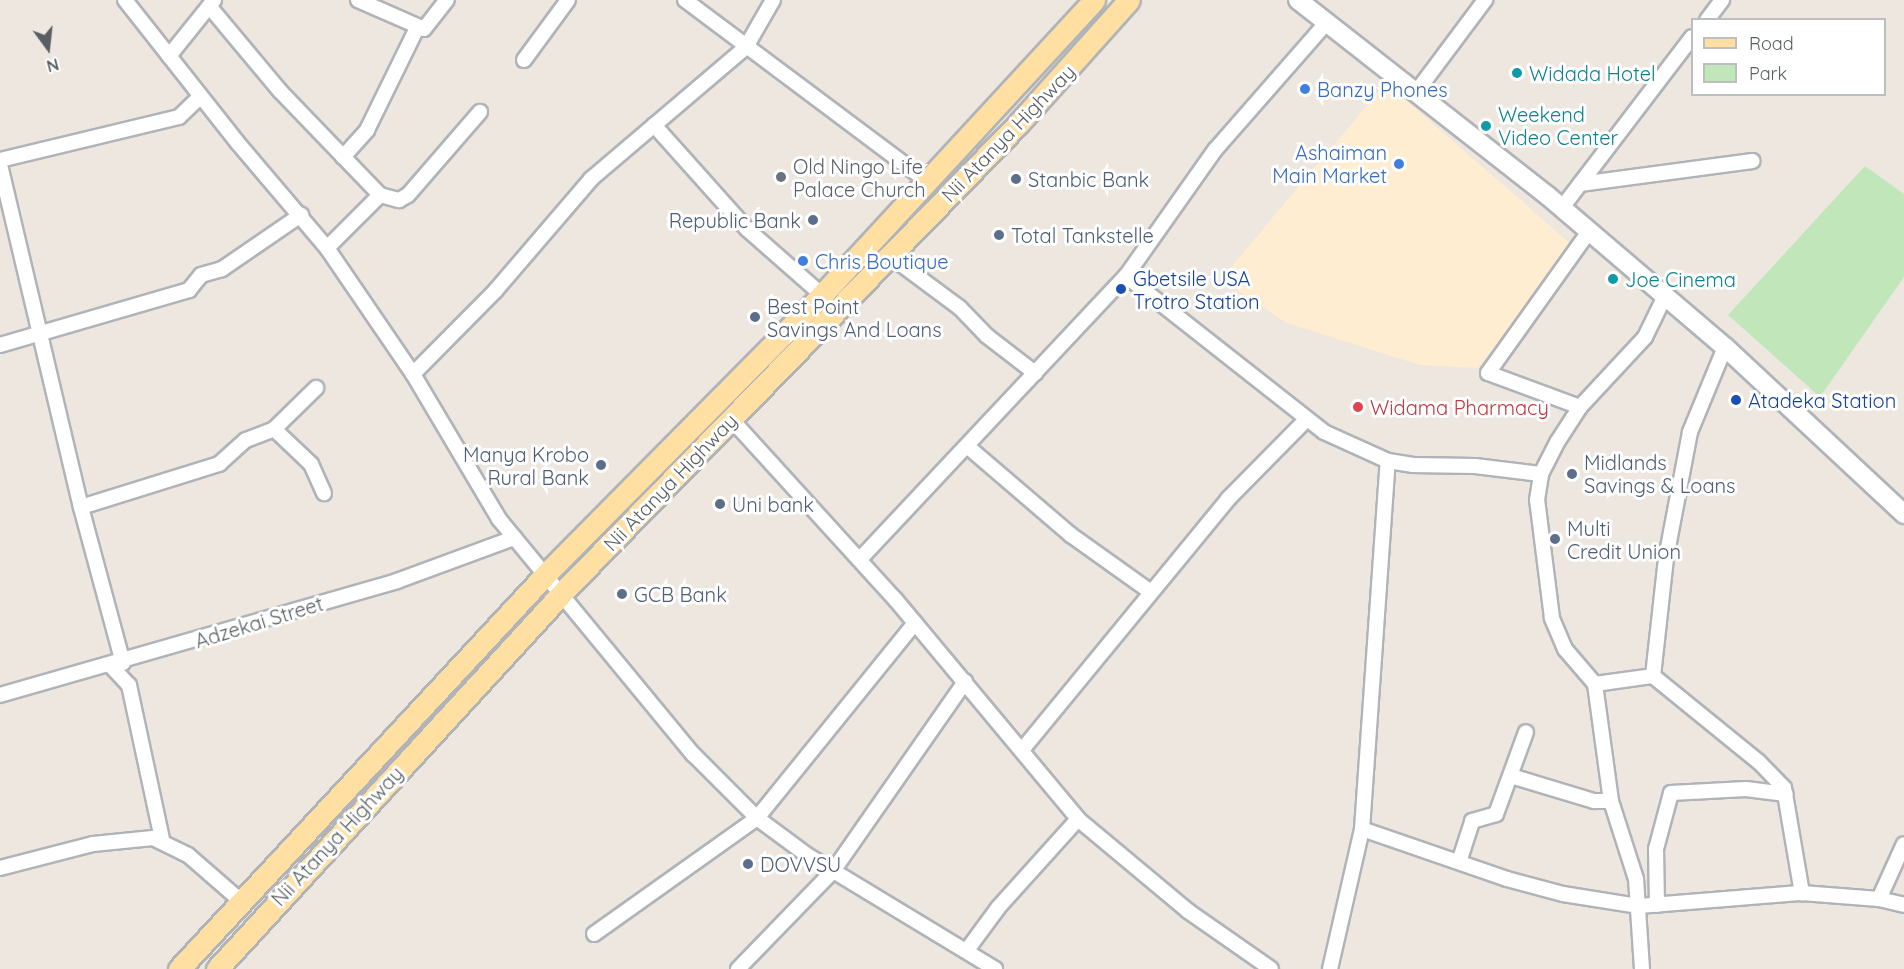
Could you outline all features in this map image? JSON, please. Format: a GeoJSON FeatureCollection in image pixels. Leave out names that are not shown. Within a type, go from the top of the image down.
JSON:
{"type":"FeatureCollection","features":[{"type":"Feature","properties":{"kind":"main road"},"geometry":{"type":"LineString","coordinates":[[179,969],[546,574],[822,295],[1094,0]]}},
{"type":"Feature","properties":{"kind":"main road","name":"Nii Atanya Highway"},"geometry":{"type":"LineString","coordinates":[[217,969],[562,593],[1026,116],[1129,0]]}},
{"type":"Feature","properties":{"kind":"main road"},"geometry":{"type":"LineString","coordinates":[[1298,0],[1417,91],[1665,296],[1725,347],[1904,514]]}},
{"type":"Feature","properties":{"kind":"street"},"geometry":{"type":"LineString","coordinates":[[125,0],[200,97],[327,248],[413,374],[477,485],[514,538],[562,593],[678,736],[757,818],[833,871],[995,969]]}},
{"type":"Feature","properties":{"kind":"street"},"geometry":{"type":"LineString","coordinates":[[358,0],[417,28],[428,26],[447,0]]}},
{"type":"Feature","properties":{"kind":"street"},"geometry":{"type":"LineString","coordinates":[[524,60],[568,0]]}},
{"type":"Feature","properties":{"kind":"street"},"geometry":{"type":"LineString","coordinates":[[685,0],[926,180]]}},
{"type":"Feature","properties":{"kind":"street"},"geometry":{"type":"LineString","coordinates":[[413,374],[496,290],[564,206],[746,47],[773,0]]}},
{"type":"Feature","properties":{"kind":"street"},"geometry":{"type":"LineString","coordinates":[[1417,91],[1485,0]]}},
{"type":"Feature","properties":{"kind":"street"},"geometry":{"type":"LineString","coordinates":[[1708,18],[1722,0]]}},
{"type":"Feature","properties":{"kind":"street"},"geometry":{"type":"LineString","coordinates":[[169,56],[211,3],[280,91],[380,195],[399,200],[408,195],[480,112]]}},
{"type":"Feature","properties":{"kind":"street"},"geometry":{"type":"LineString","coordinates":[[861,560],[1126,276],[1215,150],[1328,21]]}},
{"type":"Feature","properties":{"kind":"street"},"geometry":{"type":"LineString","coordinates":[[343,157],[367,130],[417,28]]}},
{"type":"Feature","properties":{"kind":"street"},"geometry":{"type":"LineString","coordinates":[[1561,209],[1691,38]]}},
{"type":"Feature","properties":{"kind":"street"},"geometry":{"type":"LineString","coordinates":[[0,160],[179,117],[200,97]]}},
{"type":"Feature","properties":{"kind":"street"},"geometry":{"type":"LineString","coordinates":[[654,125],[747,229],[822,295]]}},
{"type":"Feature","properties":{"kind":"street"},"geometry":{"type":"LineString","coordinates":[[1580,184],[1752,161]]}},
{"type":"Feature","properties":{"kind":"street"},"geometry":{"type":"LineString","coordinates":[[0,165],[117,664],[129,685],[162,839]]}},
{"type":"Feature","properties":{"kind":"street"},"geometry":{"type":"LineString","coordinates":[[327,248],[380,195]]}},
{"type":"Feature","properties":{"kind":"street"},"geometry":{"type":"LineString","coordinates":[[0,345],[189,290],[201,275],[222,269],[301,215]]}},
{"type":"Feature","properties":{"kind":"street"},"geometry":{"type":"LineString","coordinates":[[1580,407],[1488,373],[1588,233]]}},
{"type":"Feature","properties":{"kind":"street"},"geometry":{"type":"LineString","coordinates":[[890,256],[960,308],[987,336],[1035,373]]}},
{"type":"Feature","properties":{"kind":"street"},"geometry":{"type":"LineString","coordinates":[[1126,276],[1324,432],[1388,461],[1541,474]]}},
{"type":"Feature","properties":{"kind":"street"},"geometry":{"type":"LineString","coordinates":[[1642,969],[1639,906],[1630,854],[1611,801],[1595,684],[1565,649],[1552,618],[1537,500],[1541,474],[1580,407],[1645,337],[1665,296]]}},
{"type":"Feature","properties":{"kind":"street"},"geometry":{"type":"LineString","coordinates":[[1653,676],[1666,558],[1690,432],[1725,347]]}},
{"type":"Feature","properties":{"kind":"street"},"geometry":{"type":"LineString","coordinates":[[81,507],[219,464],[246,440],[274,429],[316,388]]}},
{"type":"Feature","properties":{"kind":"street"},"geometry":{"type":"LineString","coordinates":[[731,419],[861,560],[1078,819],[1188,911],[1271,969]]}},
{"type":"Feature","properties":{"kind":"street"},"geometry":{"type":"LineString","coordinates":[[1022,750],[1228,499],[1307,419]]}},
{"type":"Feature","properties":{"kind":"street"},"geometry":{"type":"LineString","coordinates":[[274,429],[311,464],[324,493]]}},
{"type":"Feature","properties":{"kind":"street"},"geometry":{"type":"LineString","coordinates":[[967,446],[1071,535],[1151,592]]}},
{"type":"Feature","properties":{"kind":"street"},"geometry":{"type":"LineString","coordinates":[[1330,969],[1362,829],[1388,461]]}},
{"type":"Feature","properties":{"kind":"street","name":"Adzekai Street"},"geometry":{"type":"LineString","coordinates":[[0,695],[117,664],[397,581],[514,538]]}},
{"type":"Feature","properties":{"kind":"street"},"geometry":{"type":"LineString","coordinates":[[594,934],[757,818],[915,623]]}},
{"type":"Feature","properties":{"kind":"street"},"geometry":{"type":"LineString","coordinates":[[1595,684],[1653,676],[1759,762],[1786,794],[1802,893]]}},
{"type":"Feature","properties":{"kind":"street"},"geometry":{"type":"LineString","coordinates":[[738,969],[833,871],[965,682]]}},
{"type":"Feature","properties":{"kind":"street"},"geometry":{"type":"LineString","coordinates":[[1460,859],[1472,821],[1476,817],[1496,814],[1526,732]]}},
{"type":"Feature","properties":{"kind":"street"},"geometry":{"type":"LineString","coordinates":[[1511,776],[1594,801],[1611,801]]}},
{"type":"Feature","properties":{"kind":"street"},"geometry":{"type":"LineString","coordinates":[[1657,904],[1656,849],[1671,793],[1746,789],[1786,794]]}},
{"type":"Feature","properties":{"kind":"street"},"geometry":{"type":"LineString","coordinates":[[967,950],[1005,899],[1078,819]]}},
{"type":"Feature","properties":{"kind":"street"},"geometry":{"type":"LineString","coordinates":[[1362,829],[1460,859],[1508,879],[1563,894],[1639,906],[1802,893],[1879,899],[1904,906]]}},
{"type":"Feature","properties":{"kind":"street"},"geometry":{"type":"LineString","coordinates":[[0,868],[93,844],[162,839],[188,855],[241,901]]}},
{"type":"Feature","properties":{"kind":"street"},"geometry":{"type":"LineString","coordinates":[[1879,899],[1904,844]]}},
{"type":"Feature","properties":{"kind":"shaded area","name":"Ashaiman Main Market"},"geometry":{"type":"Polygon","coordinates":[[[1386,83],[1573,246],[1478,368],[1420,365],[1287,323],[1221,279],[1386,83]]]}},
{"type":"Feature","properties":{"kind":"green space"},"geometry":{"type":"Polygon","coordinates":[[[1865,166],[1904,194],[1904,277],[1820,397],[1728,315],[1865,166]]]}},
{"type":"Feature","properties":{"kind":"place","name":"Widada Hotel"},"geometry":{"type":"Point","coordinates":[1517,73]}},
{"type":"Feature","properties":{"kind":"place","name":"Banzy Phones"},"geometry":{"type":"Point","coordinates":[1305,89]}},
{"type":"Feature","properties":{"kind":"place","name":"Weekend Video Center"},"geometry":{"type":"Point","coordinates":[1486,126]}},
{"type":"Feature","properties":{"kind":"place","name":"Ashaiman Main Market"},"geometry":{"type":"Point","coordinates":[1399,164]}},
{"type":"Feature","properties":{"kind":"place","name":"Old Ningo Life Palace Church"},"geometry":{"type":"Point","coordinates":[781,177]}},
{"type":"Feature","properties":{"kind":"place","name":"Stanbic Bank"},"geometry":{"type":"Point","coordinates":[1016,179]}},
{"type":"Feature","properties":{"kind":"place","name":"Republic Bank"},"geometry":{"type":"Point","coordinates":[813,220]}},
{"type":"Feature","properties":{"kind":"place","name":"Total Tankstelle"},"geometry":{"type":"Point","coordinates":[999,235]}},
{"type":"Feature","properties":{"kind":"place","name":"Chris Boutique"},"geometry":{"type":"Point","coordinates":[803,261]}},
{"type":"Feature","properties":{"kind":"place","name":"Joe Cinema"},"geometry":{"type":"Point","coordinates":[1613,279]}},
{"type":"Feature","properties":{"kind":"place","name":"Gbetsile USA Trotro Station"},"geometry":{"type":"Point","coordinates":[1121,289]}},
{"type":"Feature","properties":{"kind":"place","name":"Best Point Savings And Loans"},"geometry":{"type":"Point","coordinates":[755,317]}},
{"type":"Feature","properties":{"kind":"place","name":"Atadeka Station"},"geometry":{"type":"Point","coordinates":[1736,400]}},
{"type":"Feature","properties":{"kind":"place","name":"Widama Pharmacy"},"geometry":{"type":"Point","coordinates":[1358,407]}},
{"type":"Feature","properties":{"kind":"place","name":"Manya Krobo Rural Bank"},"geometry":{"type":"Point","coordinates":[601,465]}},
{"type":"Feature","properties":{"kind":"place","name":"Midlands Savings & Loans"},"geometry":{"type":"Point","coordinates":[1572,474]}},
{"type":"Feature","properties":{"kind":"place","name":"Uni bank"},"geometry":{"type":"Point","coordinates":[720,504]}},
{"type":"Feature","properties":{"kind":"place","name":"Multi Credit Union"},"geometry":{"type":"Point","coordinates":[1555,539]}},
{"type":"Feature","properties":{"kind":"place","name":"GCB Bank"},"geometry":{"type":"Point","coordinates":[622,594]}},
{"type":"Feature","properties":{"kind":"place","name":"DOVVSU"},"geometry":{"type":"Point","coordinates":[748,864]}}]}
